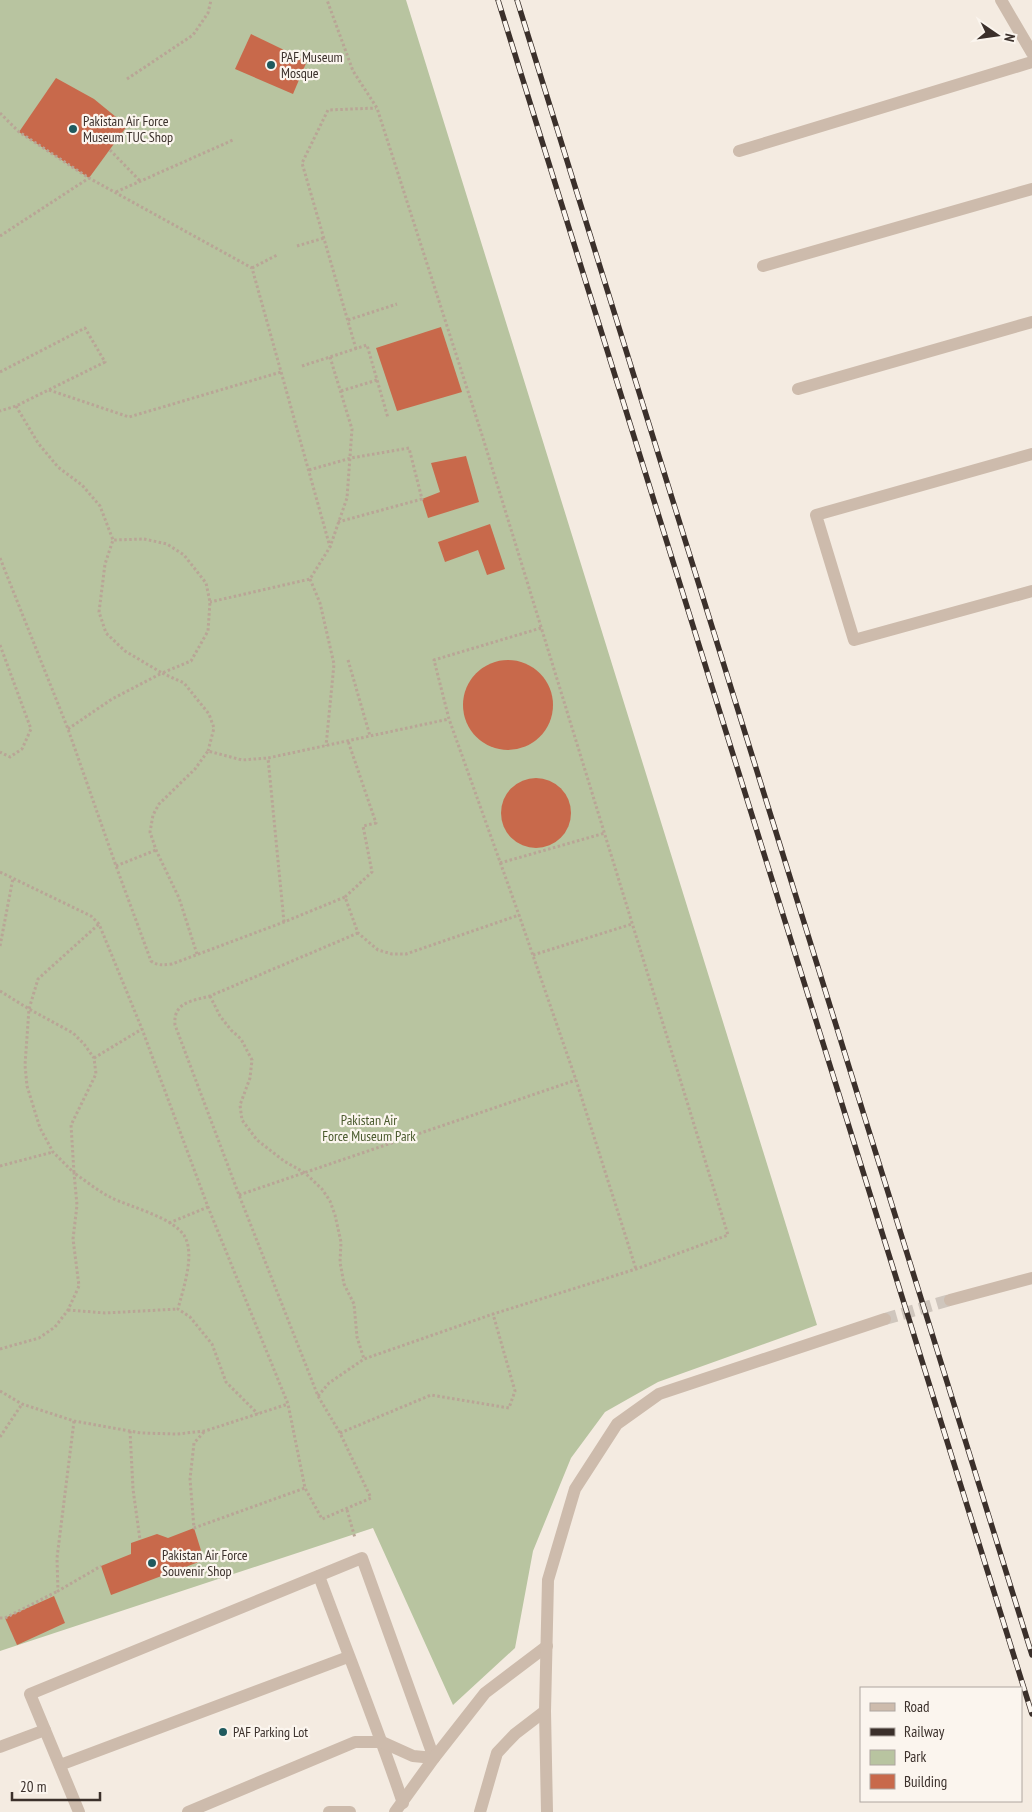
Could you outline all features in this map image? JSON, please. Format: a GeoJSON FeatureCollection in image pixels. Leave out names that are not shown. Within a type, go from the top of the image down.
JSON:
{"type":"FeatureCollection","features":[{"type":"Feature","properties":{"kind":"street"},"geometry":{"type":"LineString","coordinates":[[1000,0],[1032,53]]}},
{"type":"Feature","properties":{"kind":"street"},"geometry":{"type":"LineString","coordinates":[[739,151],[1032,62]]}},
{"type":"Feature","properties":{"kind":"street"},"geometry":{"type":"LineString","coordinates":[[763,266],[1032,190]]}},
{"type":"Feature","properties":{"kind":"street"},"geometry":{"type":"LineString","coordinates":[[798,388],[1032,322]]}},
{"type":"Feature","properties":{"kind":"street"},"geometry":{"type":"LineString","coordinates":[[1032,454],[816,515],[854,640],[1032,591]]}},
{"type":"Feature","properties":{"kind":"street"},"geometry":{"type":"LineString","coordinates":[[950,1300],[1032,1278]]}},
{"type":"Feature","properties":{"kind":"street"},"geometry":{"type":"LineString","coordinates":[[547,1812],[545,1711],[548,1580],[575,1489],[617,1424],[659,1394],[885,1319]]}},
{"type":"Feature","properties":{"kind":"street"},"geometry":{"type":"LineString","coordinates":[[74,1811],[60,1765],[30,1694],[362,1558],[434,1758]]}},
{"type":"Feature","properties":{"kind":"street"},"geometry":{"type":"LineString","coordinates":[[319,1576],[348,1657],[382,1742],[399,1807]]}},
{"type":"Feature","properties":{"kind":"street"},"geometry":{"type":"LineString","coordinates":[[399,1807],[434,1758],[485,1693],[546,1646]]}},
{"type":"Feature","properties":{"kind":"street"},"geometry":{"type":"LineString","coordinates":[[60,1765],[348,1657]]}},
{"type":"Feature","properties":{"kind":"street"},"geometry":{"type":"LineString","coordinates":[[480,1812],[497,1753],[515,1734],[545,1711]]}},
{"type":"Feature","properties":{"kind":"street"},"geometry":{"type":"LineString","coordinates":[[0,1747],[45,1730]]}},
{"type":"Feature","properties":{"kind":"street"},"geometry":{"type":"LineString","coordinates":[[188,1812],[355,1742],[382,1742],[413,1756],[434,1758]]}},
{"type":"Feature","properties":{"kind":"street"},"geometry":{"type":"LineString","coordinates":[[329,1812],[350,1812]]}},
{"type":"Feature","properties":{"kind":"path"},"geometry":{"type":"LineString","coordinates":[[127,79],[193,35],[208,13],[211,0]]}},
{"type":"Feature","properties":{"kind":"path"},"geometry":{"type":"LineString","coordinates":[[318,1396],[329,1383],[364,1359],[493,1314],[636,1269],[728,1235],[479,425],[377,108],[353,71],[327,0]]}},
{"type":"Feature","properties":{"kind":"path"},"geometry":{"type":"LineString","coordinates":[[356,349],[302,163],[328,110],[377,108]]}},
{"type":"Feature","properties":{"kind":"path"},"geometry":{"type":"LineString","coordinates":[[0,113],[20,132],[89,178],[252,268],[330,547]]}},
{"type":"Feature","properties":{"kind":"path"},"geometry":{"type":"LineString","coordinates":[[115,192],[233,140]]}},
{"type":"Feature","properties":{"kind":"path"},"geometry":{"type":"LineString","coordinates":[[110,150],[140,181]]}},
{"type":"Feature","properties":{"kind":"path"},"geometry":{"type":"LineString","coordinates":[[0,236],[89,178]]}},
{"type":"Feature","properties":{"kind":"path"},"geometry":{"type":"LineString","coordinates":[[297,246],[324,238]]}},
{"type":"Feature","properties":{"kind":"path"},"geometry":{"type":"LineString","coordinates":[[252,268],[276,255]]}},
{"type":"Feature","properties":{"kind":"path"},"geometry":{"type":"LineString","coordinates":[[348,320],[397,304]]}},
{"type":"Feature","properties":{"kind":"path"},"geometry":{"type":"LineString","coordinates":[[0,372],[85,328],[105,362],[16,406],[0,411]]}},
{"type":"Feature","properties":{"kind":"path"},"geometry":{"type":"LineString","coordinates":[[302,366],[367,345],[388,418]]}},
{"type":"Feature","properties":{"kind":"path"},"geometry":{"type":"LineString","coordinates":[[210,602],[310,578],[330,547],[346,498],[351,458],[352,429],[330,357]]}},
{"type":"Feature","properties":{"kind":"path"},"geometry":{"type":"LineString","coordinates":[[48,390],[129,417],[281,372]]}},
{"type":"Feature","properties":{"kind":"path"},"geometry":{"type":"LineString","coordinates":[[340,391],[377,380]]}},
{"type":"Feature","properties":{"kind":"path"},"geometry":{"type":"LineString","coordinates":[[16,406],[38,443],[58,467],[82,485],[100,506],[113,540],[105,564],[99,612],[106,633],[125,651],[162,673],[184,683],[209,714],[214,728],[208,751],[195,769],[166,795],[159,804],[153,815],[150,832],[156,850],[179,898],[197,954]]}},
{"type":"Feature","properties":{"kind":"path"},"geometry":{"type":"LineString","coordinates":[[308,470],[351,458],[409,448],[422,499],[338,522]]}},
{"type":"Feature","properties":{"kind":"path"},"geometry":{"type":"LineString","coordinates":[[68,729],[112,700],[162,673],[191,661],[208,631],[210,602],[206,583],[184,556],[167,544],[144,539],[113,540]]}},
{"type":"Feature","properties":{"kind":"path"},"geometry":{"type":"LineString","coordinates":[[0,558],[68,729],[151,961],[156,965],[172,964],[345,897],[372,872],[363,826],[376,823],[348,741]]}},
{"type":"Feature","properties":{"kind":"path"},"geometry":{"type":"LineString","coordinates":[[310,578],[320,603],[334,664],[326,746]]}},
{"type":"Feature","properties":{"kind":"path"},"geometry":{"type":"LineString","coordinates":[[541,628],[434,660],[449,719],[576,1080],[636,1269]]}},
{"type":"Feature","properties":{"kind":"path"},"geometry":{"type":"LineString","coordinates":[[0,645],[31,730],[22,749],[10,757],[0,752]]}},
{"type":"Feature","properties":{"kind":"path"},"geometry":{"type":"LineString","coordinates":[[348,660],[370,736]]}},
{"type":"Feature","properties":{"kind":"path"},"geometry":{"type":"LineString","coordinates":[[208,751],[242,760],[268,758],[449,719]]}},
{"type":"Feature","properties":{"kind":"path"},"geometry":{"type":"LineString","coordinates":[[268,758],[284,922]]}},
{"type":"Feature","properties":{"kind":"path"},"geometry":{"type":"LineString","coordinates":[[500,863],[604,834]]}},
{"type":"Feature","properties":{"kind":"path"},"geometry":{"type":"LineString","coordinates":[[116,866],[156,850]]}},
{"type":"Feature","properties":{"kind":"path"},"geometry":{"type":"LineString","coordinates":[[0,872],[91,916],[99,924],[142,1029],[208,1207],[288,1404],[305,1488],[322,1519],[371,1498],[340,1433],[318,1396],[239,1195],[174,1018],[176,1010],[188,1002],[210,996],[358,933]]}},
{"type":"Feature","properties":{"kind":"path"},"geometry":{"type":"LineString","coordinates":[[0,946],[13,878]]}},
{"type":"Feature","properties":{"kind":"path"},"geometry":{"type":"LineString","coordinates":[[345,897],[358,933],[378,950],[392,954],[406,954],[519,915]]}},
{"type":"Feature","properties":{"kind":"path"},"geometry":{"type":"LineString","coordinates":[[99,924],[38,979],[29,1009],[25,1065],[27,1086],[40,1128],[53,1152],[74,1173],[110,1197],[137,1207],[169,1223],[184,1236],[189,1250],[186,1279],[178,1308]]}},
{"type":"Feature","properties":{"kind":"path"},"geometry":{"type":"LineString","coordinates":[[533,955],[632,924]]}},
{"type":"Feature","properties":{"kind":"path"},"geometry":{"type":"LineString","coordinates":[[0,990],[29,1009],[73,1033],[94,1058],[96,1074],[71,1125],[77,1204],[73,1239],[79,1286],[68,1310],[55,1327],[39,1338],[0,1349]]}},
{"type":"Feature","properties":{"kind":"path"},"geometry":{"type":"LineString","coordinates":[[210,996],[220,1016],[231,1030],[242,1039],[252,1060],[250,1078],[240,1106],[242,1120],[257,1140],[284,1161],[305,1173],[322,1189],[330,1201],[335,1215],[340,1242],[340,1262],[344,1284],[354,1304],[357,1337],[364,1359]]}},
{"type":"Feature","properties":{"kind":"path"},"geometry":{"type":"LineString","coordinates":[[94,1058],[142,1029]]}},
{"type":"Feature","properties":{"kind":"path"},"geometry":{"type":"LineString","coordinates":[[239,1195],[576,1080]]}},
{"type":"Feature","properties":{"kind":"path"},"geometry":{"type":"LineString","coordinates":[[0,1166],[53,1152]]}},
{"type":"Feature","properties":{"kind":"path"},"geometry":{"type":"LineString","coordinates":[[169,1223],[208,1207]]}},
{"type":"Feature","properties":{"kind":"path"},"geometry":{"type":"LineString","coordinates":[[68,1310],[106,1313],[178,1308],[190,1317],[212,1344],[226,1382],[258,1414]]}},
{"type":"Feature","properties":{"kind":"path"},"geometry":{"type":"LineString","coordinates":[[340,1433],[431,1395],[510,1408],[515,1391],[493,1314]]}},
{"type":"Feature","properties":{"kind":"path"},"geometry":{"type":"LineString","coordinates":[[0,1391],[22,1404],[74,1421],[130,1431],[177,1434],[205,1431],[288,1404]]}},
{"type":"Feature","properties":{"kind":"path"},"geometry":{"type":"LineString","coordinates":[[0,1437],[22,1404]]}},
{"type":"Feature","properties":{"kind":"path"},"geometry":{"type":"LineString","coordinates":[[58,1591],[57,1558],[74,1421]]}},
{"type":"Feature","properties":{"kind":"path"},"geometry":{"type":"LineString","coordinates":[[130,1431],[132,1490],[140,1540]]}},
{"type":"Feature","properties":{"kind":"path"},"geometry":{"type":"LineString","coordinates":[[205,1431],[194,1443],[190,1479],[194,1528],[305,1488]]}},
{"type":"Feature","properties":{"kind":"path"},"geometry":{"type":"LineString","coordinates":[[346,1510],[362,1558]]}},
{"type":"Feature","properties":{"kind":"path"},"geometry":{"type":"LineString","coordinates":[[0,1618],[6,1618],[101,1566]]}},
{"type":"Feature","properties":{"kind":"green space","name":"Pakistan Air Force Museum Park"},"geometry":{"type":"Polygon","coordinates":[[[0,0],[406,0],[817,1325],[658,1382],[605,1412],[571,1458],[533,1551],[515,1648],[453,1705],[373,1528],[0,1651],[0,0]]]}},
{"type":"Feature","properties":{"kind":"building","name":"PAF Museum Mosque"},"geometry":{"type":"Polygon","coordinates":[[[251,34],[307,61],[293,94],[235,69],[251,34]]]}},
{"type":"Feature","properties":{"kind":"building","name":"Pakistan Air Force Museum TUC Shop"},"geometry":{"type":"Polygon","coordinates":[[[56,78],[94,99],[127,126],[89,178],[19,132],[56,78]]]}},
{"type":"Feature","properties":{"kind":"building"},"geometry":{"type":"Polygon","coordinates":[[[441,327],[462,392],[397,411],[376,348],[441,327]]]}},
{"type":"Feature","properties":{"kind":"building"},"geometry":{"type":"Polygon","coordinates":[[[466,456],[479,502],[428,518],[422,499],[440,492],[431,463],[466,456]]]}},
{"type":"Feature","properties":{"kind":"building"},"geometry":{"type":"Polygon","coordinates":[[[490,524],[505,569],[487,575],[478,550],[445,562],[438,542],[490,524]]]}},
{"type":"Feature","properties":{"kind":"building"},"geometry":{"type":"Polygon","coordinates":[[[508,660],[525,664],[540,673],[549,688],[553,705],[549,722],[540,737],[525,746],[508,750],[491,746],[476,737],[467,722],[463,705],[467,688],[476,673],[491,664],[508,660]]]}},
{"type":"Feature","properties":{"kind":"building"},"geometry":{"type":"Polygon","coordinates":[[[543,778],[556,784],[565,793],[569,799],[571,813],[569,827],[561,838],[550,846],[529,848],[522,846],[511,838],[503,827],[501,806],[503,799],[511,788],[522,780],[543,778]]]}},
{"type":"Feature","properties":{"kind":"building","name":"Pakistan Air Force Souvenir Shop"},"geometry":{"type":"Polygon","coordinates":[[[194,1528],[204,1560],[111,1595],[101,1566],[131,1554],[131,1543],[157,1534],[168,1538],[194,1528]]]}},
{"type":"Feature","properties":{"kind":"building"},"geometry":{"type":"Polygon","coordinates":[[[54,1596],[65,1623],[17,1645],[5,1618],[54,1596]]]}},
{"type":"Feature","properties":{"kind":"tunnel"},"geometry":{"type":"LineString","coordinates":[[885,1319],[950,1300]]}},
{"type":"Feature","properties":{"kind":"railway"},"geometry":{"type":"LineString","coordinates":[[498,0],[1032,1714]]}},
{"type":"Feature","properties":{"kind":"railway"},"geometry":{"type":"LineString","coordinates":[[517,0],[1032,1655]]}},
{"type":"Feature","properties":{"kind":"place","name":"PAF Museum Mosque"},"geometry":{"type":"Point","coordinates":[271,65]}},
{"type":"Feature","properties":{"kind":"place","name":"Pakistan Air Force Museum TUC Shop"},"geometry":{"type":"Point","coordinates":[73,129]}},
{"type":"Feature","properties":{"kind":"place","name":"Pakistan Air Force Souvenir Shop"},"geometry":{"type":"Point","coordinates":[152,1563]}},
{"type":"Feature","properties":{"kind":"place","name":"PAF Parking Lot"},"geometry":{"type":"Point","coordinates":[223,1732]}}]}
